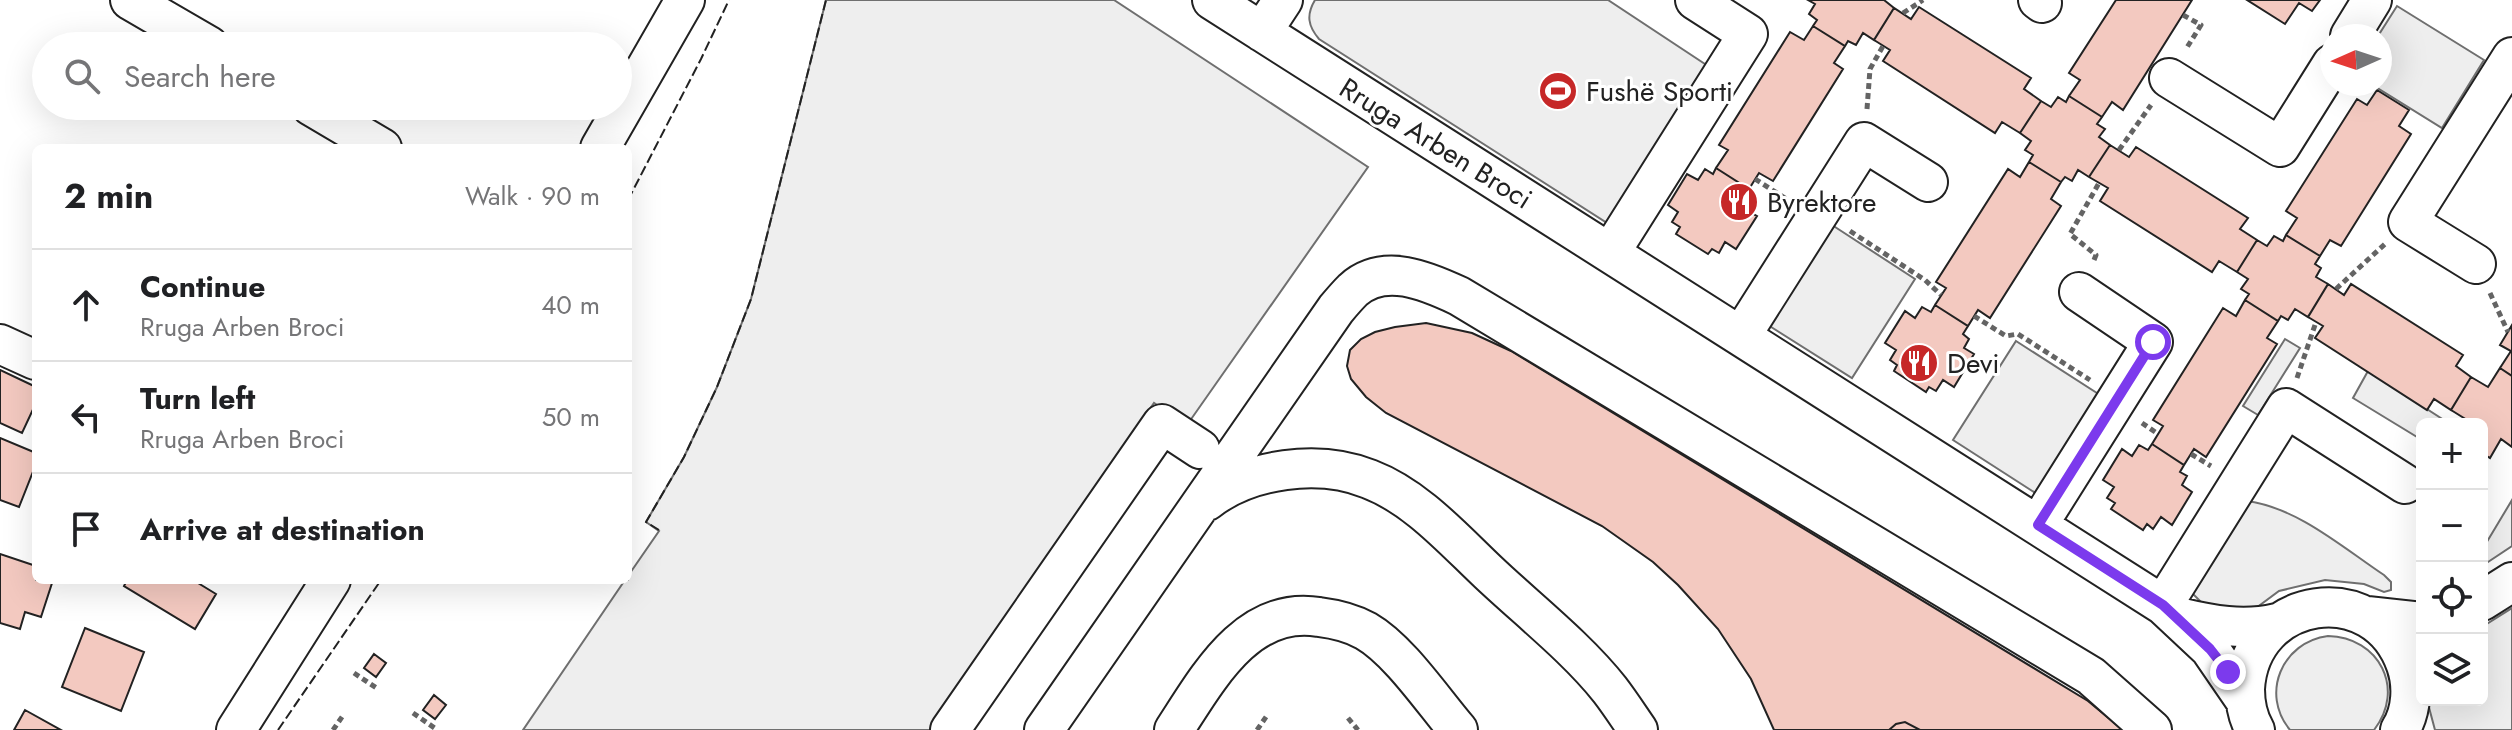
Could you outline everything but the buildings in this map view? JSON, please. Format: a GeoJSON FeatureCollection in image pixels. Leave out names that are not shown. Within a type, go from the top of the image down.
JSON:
{"type":"FeatureCollection","features":[{"type":"Feature","properties":{"kind":"street"},"geometry":{"type":"LineString","coordinates":[[130,0],[185,32]]}},
{"type":"Feature","properties":{"kind":"street"},"geometry":{"type":"LineString","coordinates":[[632,92],[685,0]]}},
{"type":"Feature","properties":{"kind":"street","name":"Rruga Arben Broci"},"geometry":{"type":"LineString","coordinates":[[1212,0],[2170,611],[2210,649],[2250,715]]}},
{"type":"Feature","properties":{"kind":"street"},"geometry":{"type":"LineString","coordinates":[[1262,32],[1283,0]]}},
{"type":"Feature","properties":{"kind":"street"},"geometry":{"type":"LineString","coordinates":[[1610,253],[1748,34],[1695,0]]}},
{"type":"Feature","properties":{"kind":"street"},"geometry":{"type":"LineString","coordinates":[[2357,24],[2372,0]]}},
{"type":"Feature","properties":{"kind":"street"},"geometry":{"type":"LineString","coordinates":[[2476,264],[2408,222],[2512,57]]}},
{"type":"Feature","properties":{"kind":"street"},"geometry":{"type":"LineString","coordinates":[[2169,78],[2280,147],[2320,83]]}},
{"type":"Feature","properties":{"kind":"street"},"geometry":{"type":"LineString","coordinates":[[335,120],[375,144]]}},
{"type":"Feature","properties":{"kind":"street"},"geometry":{"type":"LineString","coordinates":[[602,144],[616,120]]}},
{"type":"Feature","properties":{"kind":"street"},"geometry":{"type":"LineString","coordinates":[[1741,336],[1864,142],[1928,182]]}},
{"type":"Feature","properties":{"kind":"street"},"geometry":{"type":"LineString","coordinates":[[1044,730],[1336,309],[1355,288],[1379,277],[1404,275],[1459,296],[2091,676],[2152,730]]}},
{"type":"Feature","properties":{"kind":"street"},"geometry":{"type":"LineString","coordinates":[[2038,525],[2153,342],[2079,292]]}},
{"type":"Feature","properties":{"kind":"street"},"geometry":{"type":"LineString","coordinates":[[0,344],[32,359]]}},
{"type":"Feature","properties":{"kind":"street"},"geometry":{"type":"LineString","coordinates":[[2170,611],[2286,408],[2405,484]]}},
{"type":"Feature","properties":{"kind":"street"},"geometry":{"type":"LineString","coordinates":[[950,730],[1162,424],[1200,449]]}},
{"type":"Feature","properties":{"kind":"street"},"geometry":{"type":"LineString","coordinates":[[1200,506],[1217,492],[1241,481],[1273,473],[1304,469],[1335,470],[1369,478],[1405,498],[1437,525],[1582,660],[1609,688],[1638,730]]}},
{"type":"Feature","properties":{"kind":"street"},"geometry":{"type":"LineString","coordinates":[[2488,597],[2512,582]]}},
{"type":"Feature","properties":{"kind":"street"},"geometry":{"type":"LineString","coordinates":[[236,730],[328,584]]}},
{"type":"Feature","properties":{"kind":"street","name":"Rruga Arben Broci"},"geometry":{"type":"LineString","coordinates":[[2170,611],[2234,628],[2255,628],[2277,623],[2298,612],[2321,606],[2344,608],[2367,616],[2416,621]]}},
{"type":"Feature","properties":{"kind":"street"},"geometry":{"type":"LineString","coordinates":[[1174,730],[1225,656],[1248,634],[1281,617],[1308,615],[1336,620],[1366,632],[1394,654],[1458,730]]}},
{"type":"Feature","properties":{"kind":"street","name":"Rruga Arben Broci"},"geometry":{"type":"LineString","coordinates":[[2367,616],[2386,630],[2415,664],[2411,699],[2403,728]]}},
{"type":"Feature","properties":{"kind":"street","name":"Rruga Arben Broci"},"geometry":{"type":"LineString","coordinates":[[2250,715],[2246,671],[2257,644],[2277,623]]}},
{"type":"Feature","properties":{"kind":"path"},"geometry":{"type":"LineString","coordinates":[[1903,13],[1923,0]]}},
{"type":"Feature","properties":{"kind":"path"},"geometry":{"type":"LineString","coordinates":[[1864,142],[1870,69],[1883,46]]}},
{"type":"Feature","properties":{"kind":"path"},"geometry":{"type":"LineString","coordinates":[[2079,292],[2096,255],[2070,234],[2099,183]]}},
{"type":"Feature","properties":{"kind":"path"},"geometry":{"type":"LineString","coordinates":[[1816,218],[1834,220],[1925,280],[1941,295]]}},
{"type":"Feature","properties":{"kind":"path"},"geometry":{"type":"LineString","coordinates":[[2336,289],[2408,222]]}},
{"type":"Feature","properties":{"kind":"path"},"geometry":{"type":"LineString","coordinates":[[1974,316],[2006,336],[2018,334],[2105,389],[2113,405],[2158,434]]}},
{"type":"Feature","properties":{"kind":"path"},"geometry":{"type":"LineString","coordinates":[[2286,408],[2316,322]]}},
{"type":"Feature","properties":{"kind":"path"},"geometry":{"type":"LineString","coordinates":[[354,673],[378,689]]}},
{"type":"Feature","properties":{"kind":"path"},"geometry":{"type":"LineString","coordinates":[[368,683],[374,675]]}},
{"type":"Feature","properties":{"kind":"path"},"geometry":{"type":"LineString","coordinates":[[413,713],[436,729]]}},
{"type":"Feature","properties":{"kind":"path"},"geometry":{"type":"LineString","coordinates":[[333,730],[344,714]]}},
{"type":"Feature","properties":{"kind":"path"},"geometry":{"type":"LineString","coordinates":[[1257,730],[1268,714]]}},
{"type":"Feature","properties":{"kind":"path"},"geometry":{"type":"LineString","coordinates":[[428,723],[432,717]]}},
{"type":"Feature","properties":{"kind":"path"},"geometry":{"type":"LineString","coordinates":[[1348,718],[1358,730]]}},
{"type":"Feature","properties":{"kind":"shaded area"},"geometry":{"type":"Polygon","coordinates":[[[826,0],[1114,0],[1368,167],[1187,425],[1154,403],[930,730],[523,730],[622,584],[632,584],[632,570],[659,531],[646,522],[684,457],[717,387],[751,299],[826,0]]]}},
{"type":"Feature","properties":{"kind":"shaded area"},"geometry":{"type":"Polygon","coordinates":[[[1315,0],[1608,0],[1714,70],[1615,228],[1319,39],[1312,30],[1310,20],[1315,0]]]}},
{"type":"Feature","properties":{"kind":"shaded area"},"geometry":{"type":"Polygon","coordinates":[[[2397,6],[2484,60],[2442,128],[2390,96],[2392,24],[2386,24],[2397,6]]]}},
{"type":"Feature","properties":{"kind":"shaded area"},"geometry":{"type":"Polygon","coordinates":[[[1832,225],[1915,279],[1852,378],[1768,325],[1832,225]]]}},
{"type":"Feature","properties":{"kind":"shaded area"},"geometry":{"type":"Polygon","coordinates":[[[2285,339],[2300,348],[2258,415],[2243,406],[2285,339]]]}},
{"type":"Feature","properties":{"kind":"shaded area"},"geometry":{"type":"Polygon","coordinates":[[[2016,341],[2100,395],[2037,494],[1953,440],[2016,341]]]}},
{"type":"Feature","properties":{"kind":"shaded area"},"geometry":{"type":"Polygon","coordinates":[[[2368,371],[2441,418],[2416,418],[2416,436],[2353,398],[2368,371]]]}},
{"type":"Feature","properties":{"kind":"shaded area"},"geometry":{"type":"Polygon","coordinates":[[[2512,500],[2512,546],[2488,562],[2488,540],[2512,500]]]}},
{"type":"Feature","properties":{"kind":"shaded area"},"geometry":{"type":"Polygon","coordinates":[[[2247,501],[2284,512],[2319,530],[2384,575],[2391,582],[2391,590],[2384,592],[2364,584],[2325,580],[2279,591],[2256,608],[2218,611],[2202,603],[2193,594],[2191,582],[2247,501]]]}},
{"type":"Feature","properties":{"kind":"shaded area"},"geometry":{"type":"Polygon","coordinates":[[[2512,608],[2512,730],[2435,730],[2429,706],[2488,706],[2488,623],[2512,608]]]}},
{"type":"Feature","properties":{"kind":"shaded area"},"geometry":{"type":"Polygon","coordinates":[[[2328,636],[2361,645],[2382,668],[2387,683],[2387,698],[2374,730],[2290,730],[2281,716],[2277,701],[2280,672],[2298,648],[2328,636]]]}},
{"type":"Feature","properties":{"kind":"fence"},"geometry":{"type":"LineString","coordinates":[[632,192],[729,0]]}},
{"type":"Feature","properties":{"kind":"fence"},"geometry":{"type":"LineString","coordinates":[[659,530],[646,522],[684,457],[717,387],[751,299],[826,0]]}},
{"type":"Feature","properties":{"kind":"fence"},"geometry":{"type":"LineString","coordinates":[[278,730],[378,584]]}},
{"type":"Feature","properties":{"kind":"place","name":"Fushë Sporti"},"geometry":{"type":"Point","coordinates":[1558,91]}},
{"type":"Feature","properties":{"kind":"place","name":"Byrektore"},"geometry":{"type":"Point","coordinates":[1739,202]}},
{"type":"Feature","properties":{"kind":"place","name":"Devi"},"geometry":{"type":"Point","coordinates":[1919,363]}},
{"type":"Feature","properties":{"kind":"route"},"geometry":{"type":"LineString","coordinates":[[2153,342],[2038,525],[2163,605],[2210,649],[2228,672]]}}]}
